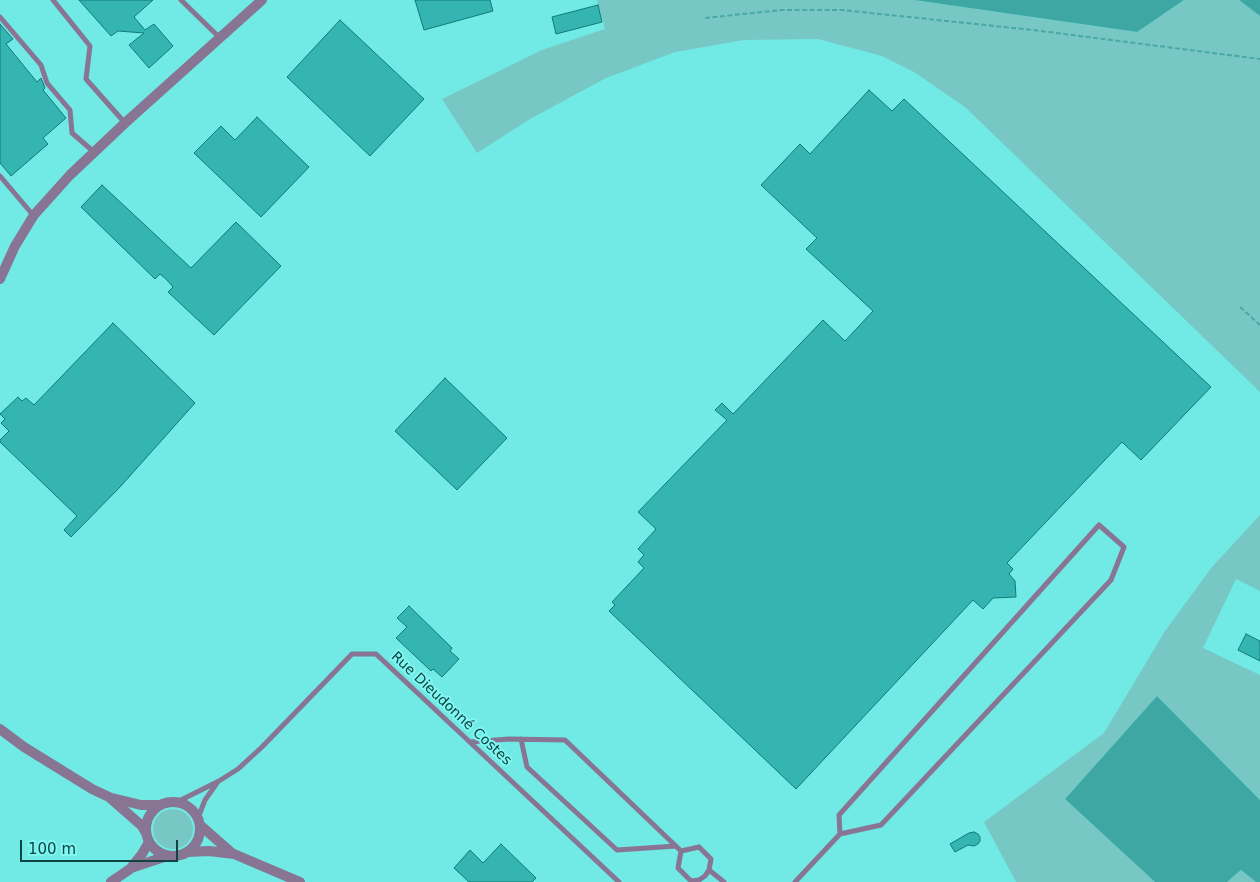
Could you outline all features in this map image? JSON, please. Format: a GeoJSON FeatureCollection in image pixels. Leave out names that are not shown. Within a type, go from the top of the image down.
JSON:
{"type":"FeatureCollection","features":[{"type":"Feature","properties":{"kind":"street"},"geometry":{"type":"LineString","coordinates":[[0,279],[16,246],[34,216],[70,175],[262,0]]}},
{"type":"Feature","properties":{"kind":"street"},"geometry":{"type":"LineString","coordinates":[[0,730],[32,752],[109,798],[142,826],[147,838],[157,851],[167,856]]}},
{"type":"Feature","properties":{"kind":"street"},"geometry":{"type":"LineString","coordinates":[[109,798],[140,805],[160,805],[171,802],[188,805],[195,812],[200,830],[198,839],[188,852]]}},
{"type":"Feature","properties":{"kind":"street"},"geometry":{"type":"LineString","coordinates":[[130,869],[142,854],[147,838],[146,824],[154,809],[160,805]]}},
{"type":"Feature","properties":{"kind":"street"},"geometry":{"type":"LineString","coordinates":[[199,822],[234,854]]}},
{"type":"Feature","properties":{"kind":"street"},"geometry":{"type":"LineString","coordinates":[[111,882],[130,869],[167,856],[209,851],[234,854],[300,882]]}},
{"type":"Feature","properties":{"kind":"lane"},"geometry":{"type":"LineString","coordinates":[[53,0],[90,46],[86,79],[125,123]]}},
{"type":"Feature","properties":{"kind":"lane"},"geometry":{"type":"LineString","coordinates":[[181,0],[220,38]]}},
{"type":"Feature","properties":{"kind":"lane"},"geometry":{"type":"LineString","coordinates":[[0,17],[41,65],[47,83],[70,110],[72,133],[94,152]]}},
{"type":"Feature","properties":{"kind":"lane"},"geometry":{"type":"LineString","coordinates":[[0,176],[34,216]]}},
{"type":"Feature","properties":{"kind":"lane"},"geometry":{"type":"LineString","coordinates":[[795,882],[840,834],[881,825],[1110,580],[1124,547],[1099,525],[839,815],[840,834]]}},
{"type":"Feature","properties":{"kind":"lane","name":"Rue Dieudonné Costes"},"geometry":{"type":"LineString","coordinates":[[177,802],[219,781],[238,769],[262,747],[352,654],[376,654],[619,882]]}},
{"type":"Feature","properties":{"kind":"lane"},"geometry":{"type":"LineString","coordinates":[[470,742],[508,739],[565,740],[681,851]]}},
{"type":"Feature","properties":{"kind":"lane"},"geometry":{"type":"LineString","coordinates":[[521,739],[527,767],[617,850],[676,846]]}},
{"type":"Feature","properties":{"kind":"lane","name":"Rue Dieudonné Costes"},"geometry":{"type":"LineString","coordinates":[[199,822],[205,800],[219,781]]}},
{"type":"Feature","properties":{"kind":"lane"},"geometry":{"type":"LineString","coordinates":[[699,847],[711,859],[709,870],[700,881],[691,881],[678,868],[681,851],[699,847]]}},
{"type":"Feature","properties":{"kind":"lane"},"geometry":{"type":"LineString","coordinates":[[709,870],[724,882]]}},
{"type":"Feature","properties":{"kind":"path"},"geometry":{"type":"LineString","coordinates":[[705,18],[781,10],[842,10],[1033,30],[1260,59]]}},
{"type":"Feature","properties":{"kind":"path"},"geometry":{"type":"LineString","coordinates":[[1240,307],[1260,325]]}},
{"type":"Feature","properties":{"kind":"shaded area"},"geometry":{"type":"Polygon","coordinates":[[[597,0],[914,0],[1136,32],[1184,0],[1239,0],[1260,16],[1260,392],[965,107],[914,72],[882,56],[818,39],[744,40],[675,52],[606,78],[530,119],[477,153],[442,99],[542,50],[605,29],[597,0]]]}},
{"type":"Feature","properties":{"kind":"shaded area"},"geometry":{"type":"Polygon","coordinates":[[[914,0],[1184,0],[1137,32],[914,0]]]}},
{"type":"Feature","properties":{"kind":"shaded area"},"geometry":{"type":"Polygon","coordinates":[[[1239,0],[1260,0],[1260,16],[1239,0]]]}},
{"type":"Feature","properties":{"kind":"shaded area"},"geometry":{"type":"Polygon","coordinates":[[[1260,515],[1260,591],[1236,579],[1203,648],[1260,675],[1260,800],[1157,696],[1065,799],[1155,882],[1016,882],[984,822],[1104,733],[1165,631],[1212,567],[1260,515]]]}},
{"type":"Feature","properties":{"kind":"shaded area"},"geometry":{"type":"Polygon","coordinates":[[[1157,696],[1260,800],[1260,882],[1256,882],[1241,870],[1227,882],[1155,882],[1065,799],[1157,696]]]}},
{"type":"Feature","properties":{"kind":"shaded area"},"geometry":{"type":"Polygon","coordinates":[[[173,809],[187,815],[193,829],[187,843],[173,849],[159,843],[153,829],[159,815],[173,809]]]}},
{"type":"Feature","properties":{"kind":"shaded area"},"geometry":{"type":"Polygon","coordinates":[[[1241,870],[1256,882],[1227,882],[1241,870]]]}},
{"type":"Feature","properties":{"kind":"building"},"geometry":{"type":"Polygon","coordinates":[[[79,0],[153,0],[134,17],[145,30],[154,24],[173,46],[149,68],[129,45],[144,33],[118,31],[111,36],[79,0]]]}},
{"type":"Feature","properties":{"kind":"building"},"geometry":{"type":"Polygon","coordinates":[[[415,0],[490,0],[493,11],[424,30],[415,0]]]}},
{"type":"Feature","properties":{"kind":"building"},"geometry":{"type":"Polygon","coordinates":[[[598,5],[602,22],[556,34],[552,17],[598,5]]]}},
{"type":"Feature","properties":{"kind":"building"},"geometry":{"type":"Polygon","coordinates":[[[340,20],[424,99],[370,156],[287,77],[340,20]]]}},
{"type":"Feature","properties":{"kind":"building"},"geometry":{"type":"Polygon","coordinates":[[[0,24],[13,39],[6,44],[37,82],[41,78],[45,88],[43,90],[66,118],[43,138],[48,144],[11,176],[0,163],[0,24]]]}},
{"type":"Feature","properties":{"kind":"building"},"geometry":{"type":"Polygon","coordinates":[[[869,90],[892,111],[904,99],[1211,387],[1141,460],[1122,442],[1007,563],[1013,569],[1009,574],[1015,581],[1016,597],[993,598],[983,609],[973,600],[796,789],[609,611],[615,605],[612,602],[644,568],[638,562],[644,555],[638,549],[656,529],[638,512],[727,420],[715,410],[722,403],[733,414],[823,320],[845,341],[873,311],[806,249],[817,238],[761,185],[800,144],[810,154],[869,90]]]}},
{"type":"Feature","properties":{"kind":"building"},"geometry":{"type":"Polygon","coordinates":[[[257,117],[309,167],[261,217],[194,153],[221,126],[235,140],[257,117]]]}},
{"type":"Feature","properties":{"kind":"building"},"geometry":{"type":"Polygon","coordinates":[[[102,185],[191,268],[236,222],[281,266],[214,335],[168,292],[173,287],[166,279],[160,274],[155,279],[81,207],[102,185]]]}},
{"type":"Feature","properties":{"kind":"building"},"geometry":{"type":"Polygon","coordinates":[[[113,323],[195,403],[120,487],[71,537],[64,530],[77,516],[0,442],[9,431],[1,423],[5,419],[0,414],[18,397],[22,401],[26,398],[34,405],[113,323]]]}},
{"type":"Feature","properties":{"kind":"building"},"geometry":{"type":"Polygon","coordinates":[[[445,378],[507,438],[457,490],[395,431],[445,378]]]}},
{"type":"Feature","properties":{"kind":"building"},"geometry":{"type":"Polygon","coordinates":[[[409,606],[452,648],[450,651],[459,659],[442,677],[433,669],[431,671],[396,638],[407,627],[397,618],[409,606]]]}},
{"type":"Feature","properties":{"kind":"building"},"geometry":{"type":"Polygon","coordinates":[[[1246,634],[1260,641],[1260,661],[1238,650],[1246,634]]]}},
{"type":"Feature","properties":{"kind":"building"},"geometry":{"type":"Polygon","coordinates":[[[974,832],[980,837],[978,844],[974,846],[968,845],[955,852],[950,844],[974,832]]]}},
{"type":"Feature","properties":{"kind":"building"},"geometry":{"type":"Polygon","coordinates":[[[501,844],[536,878],[532,882],[469,882],[454,868],[470,850],[483,863],[501,844]]]}}]}
